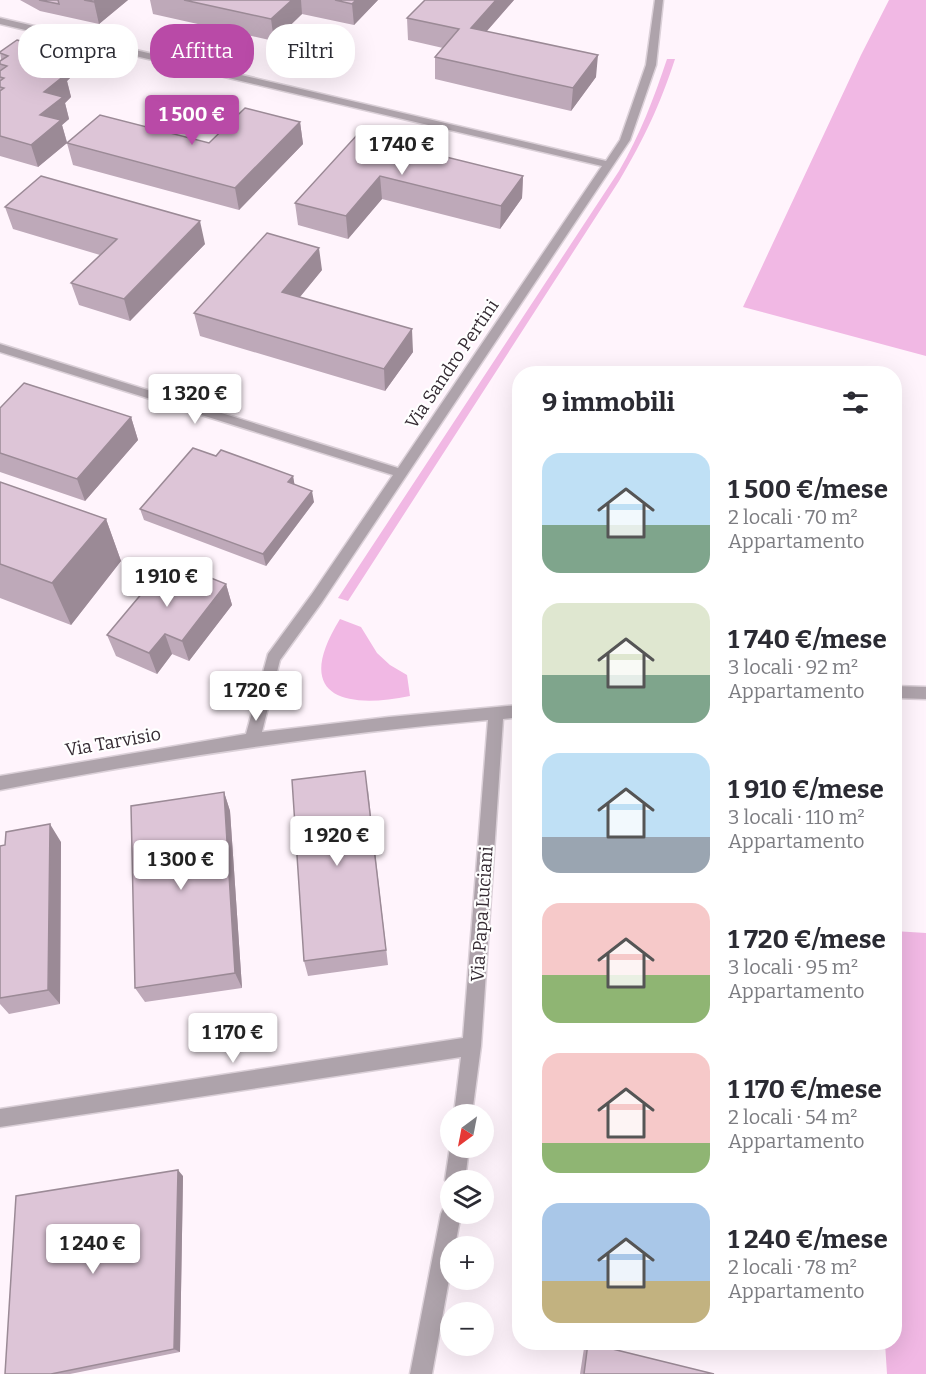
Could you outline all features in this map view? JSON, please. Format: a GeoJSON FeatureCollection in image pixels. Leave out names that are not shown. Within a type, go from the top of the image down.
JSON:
{"type":"FeatureCollection","features":[{"type":"Feature","properties":{"kind":"street","name":"Via Sandro Pertini"},"geometry":{"type":"LineString","coordinates":[[253,739],[273,658],[317,598],[625,140],[651,65],[659,0]]}},
{"type":"Feature","properties":{"kind":"street"},"geometry":{"type":"LineString","coordinates":[[0,21],[610,165]]}},
{"type":"Feature","properties":{"kind":"street"},"geometry":{"type":"LineString","coordinates":[[0,348],[399,473]]}},
{"type":"Feature","properties":{"kind":"street"},"geometry":{"type":"LineString","coordinates":[[902,692],[926,693]]}},
{"type":"Feature","properties":{"kind":"street","name":"Via Tarvisio"},"geometry":{"type":"LineString","coordinates":[[0,783],[105,762],[253,739],[512,712]]}},
{"type":"Feature","properties":{"kind":"street","name":"Via Papa Luciani"},"geometry":{"type":"LineString","coordinates":[[464,1104],[472,1046],[496,713]]}},
{"type":"Feature","properties":{"kind":"street"},"geometry":{"type":"LineString","coordinates":[[0,1118],[472,1046]]}},
{"type":"Feature","properties":{"kind":"street"},"geometry":{"type":"LineString","coordinates":[[421,1374],[449,1224]]}},
{"type":"Feature","properties":{"kind":"shaded area"},"geometry":{"type":"Polygon","coordinates":[[[889,0],[926,0],[926,356],[743,307],[889,0]]]}},
{"type":"Feature","properties":{"kind":"shaded area"},"geometry":{"type":"Polygon","coordinates":[[[667,59],[675,59],[663,92],[644,136],[619,181],[348,601],[338,598],[619,171],[646,116],[667,59]]]}},
{"type":"Feature","properties":{"kind":"shaded area"},"geometry":{"type":"Polygon","coordinates":[[[340,619],[361,627],[377,653],[390,665],[407,675],[410,696],[363,701],[345,698],[332,691],[323,680],[321,665],[327,645],[340,619]]]}},
{"type":"Feature","properties":{"kind":"shaded area"},"geometry":{"type":"Polygon","coordinates":[[[902,932],[926,933],[926,1374],[887,1374],[885,1350],[902,1350],[902,932]]]}},
{"type":"Feature","properties":{"kind":"building"},"geometry":{"type":"Polygon","coordinates":[[[39,0],[58,0],[59,4],[39,0]]]}},
{"type":"Feature","properties":{"kind":"building"},"geometry":{"type":"Polygon","coordinates":[[[184,0],[292,0],[271,19],[184,0]]]}},
{"type":"Feature","properties":{"kind":"building"},"geometry":{"type":"Polygon","coordinates":[[[335,0],[356,0],[352,4],[335,0]]]}},
{"type":"Feature","properties":{"kind":"building"},"geometry":{"type":"Polygon","coordinates":[[[425,0],[496,0],[471,28],[598,55],[573,88],[435,57],[459,29],[407,18],[425,0]]]}},
{"type":"Feature","properties":{"kind":"building"},"geometry":{"type":"Polygon","coordinates":[[[18,40],[18,78],[61,78],[44,92],[63,97],[40,115],[61,120],[31,145],[0,136],[0,91],[4,88],[0,87],[0,81],[4,78],[0,77],[0,71],[7,66],[0,64],[0,61],[8,56],[0,52],[18,40]]]}},
{"type":"Feature","properties":{"kind":"building"},"geometry":{"type":"Polygon","coordinates":[[[245,108],[300,122],[235,188],[67,143],[100,115],[209,143],[245,108]]]}},
{"type":"Feature","properties":{"kind":"building"},"geometry":{"type":"Polygon","coordinates":[[[357,135],[523,176],[501,206],[380,176],[346,216],[295,203],[357,135]]]}},
{"type":"Feature","properties":{"kind":"building"},"geometry":{"type":"Polygon","coordinates":[[[41,176],[200,221],[124,299],[71,283],[117,239],[5,207],[41,176]]]}},
{"type":"Feature","properties":{"kind":"building"},"geometry":{"type":"Polygon","coordinates":[[[267,233],[319,248],[282,292],[412,329],[384,369],[194,313],[267,233]]]}},
{"type":"Feature","properties":{"kind":"building"},"geometry":{"type":"Polygon","coordinates":[[[24,383],[131,417],[77,479],[0,453],[0,408],[24,383]]]}},
{"type":"Feature","properties":{"kind":"building"},"geometry":{"type":"Polygon","coordinates":[[[193,448],[216,456],[221,450],[293,476],[288,482],[312,491],[263,554],[140,509],[193,448]]]}},
{"type":"Feature","properties":{"kind":"building"},"geometry":{"type":"Polygon","coordinates":[[[0,482],[106,519],[52,583],[0,564],[0,482]]]}},
{"type":"Feature","properties":{"kind":"building"},"geometry":{"type":"Polygon","coordinates":[[[169,561],[226,584],[182,641],[165,634],[149,653],[107,635],[169,561]]]}},
{"type":"Feature","properties":{"kind":"building"},"geometry":{"type":"Polygon","coordinates":[[[365,771],[386,950],[304,961],[292,780],[365,771]]]}},
{"type":"Feature","properties":{"kind":"building"},"geometry":{"type":"Polygon","coordinates":[[[224,792],[235,973],[135,988],[131,806],[224,792]]]}},
{"type":"Feature","properties":{"kind":"building"},"geometry":{"type":"Polygon","coordinates":[[[50,824],[48,990],[0,998],[0,846],[5,845],[6,832],[50,824]]]}},
{"type":"Feature","properties":{"kind":"building"},"geometry":{"type":"Polygon","coordinates":[[[178,1170],[174,1349],[51,1374],[5,1374],[16,1196],[178,1170]]]}},
{"type":"Feature","properties":{"kind":"building"},"geometry":{"type":"Polygon","coordinates":[[[587,1350],[616,1350],[714,1374],[584,1374],[587,1350]]]}}]}
